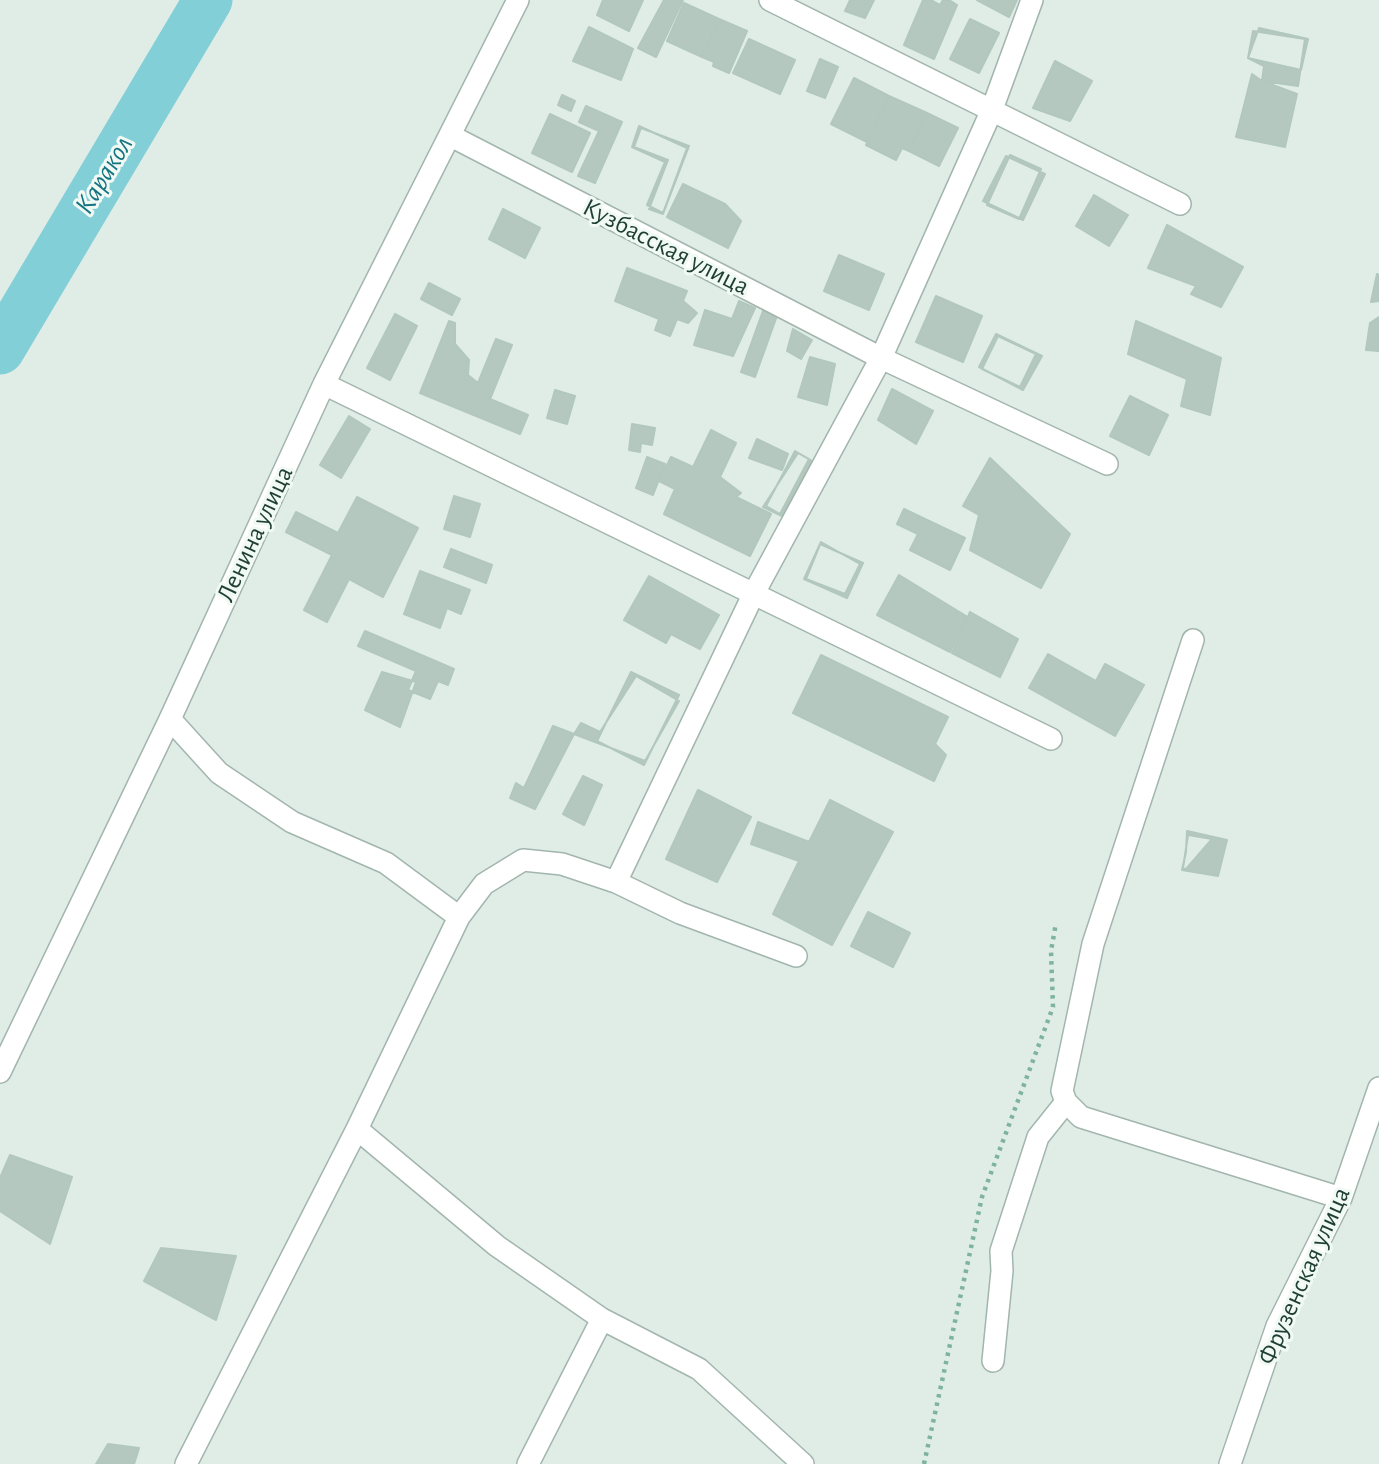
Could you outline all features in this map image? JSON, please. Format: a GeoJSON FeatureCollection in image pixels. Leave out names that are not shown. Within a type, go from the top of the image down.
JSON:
{"type":"FeatureCollection","features":[{"type":"Feature","properties":{"kind":"street","name":"Ленина улица"},"geometry":{"type":"LineString","coordinates":[[0,1072],[170,719],[324,384],[519,0]]}},
{"type":"Feature","properties":{"kind":"street"},"geometry":{"type":"LineString","coordinates":[[770,0],[1180,204]]}},
{"type":"Feature","properties":{"kind":"street"},"geometry":{"type":"LineString","coordinates":[[616,882],[754,593],[881,358],[991,111],[1032,0]]}},
{"type":"Feature","properties":{"kind":"street","name":"Кузбасская улица"},"geometry":{"type":"LineString","coordinates":[[451,136],[881,358],[1107,464]]}},
{"type":"Feature","properties":{"kind":"street"},"geometry":{"type":"LineString","coordinates":[[324,384],[1051,739]]}},
{"type":"Feature","properties":{"kind":"street"},"geometry":{"type":"LineString","coordinates":[[1193,640],[1093,944],[1062,1091],[1066,1102],[1081,1117],[1341,1198]]}},
{"type":"Feature","properties":{"kind":"street"},"geometry":{"type":"LineString","coordinates":[[170,719],[219,773],[292,822],[386,863],[459,917]]}},
{"type":"Feature","properties":{"kind":"street"},"geometry":{"type":"LineString","coordinates":[[186,1464],[357,1129],[459,917],[484,884],[523,860],[562,864],[616,882],[680,913],[796,956]]}},
{"type":"Feature","properties":{"kind":"street","name":"Фрузенская улица"},"geometry":{"type":"LineString","coordinates":[[1230,1464],[1276,1326],[1341,1198],[1379,1088]]}},
{"type":"Feature","properties":{"kind":"street"},"geometry":{"type":"LineString","coordinates":[[993,1361],[1002,1271],[1000,1251],[1038,1136],[1066,1102]]}},
{"type":"Feature","properties":{"kind":"street"},"geometry":{"type":"LineString","coordinates":[[357,1129],[497,1246],[602,1319],[699,1369],[803,1464]]}},
{"type":"Feature","properties":{"kind":"street"},"geometry":{"type":"LineString","coordinates":[[528,1464],[602,1319]]}},
{"type":"Feature","properties":{"kind":"building"},"geometry":{"type":"Polygon","coordinates":[[[603,0],[643,0],[629,31],[597,15],[603,0]]]}},
{"type":"Feature","properties":{"kind":"building"},"geometry":{"type":"Polygon","coordinates":[[[664,0],[683,0],[656,57],[638,48],[664,0]]]}},
{"type":"Feature","properties":{"kind":"building"},"geometry":{"type":"Polygon","coordinates":[[[850,0],[874,0],[865,18],[845,11],[850,0]]]}},
{"type":"Feature","properties":{"kind":"building"},"geometry":{"type":"Polygon","coordinates":[[[923,0],[931,0],[940,5],[943,0],[949,0],[957,5],[934,59],[904,45],[923,0]]]}},
{"type":"Feature","properties":{"kind":"building"},"geometry":{"type":"Polygon","coordinates":[[[977,0],[1017,0],[1009,17],[977,0]]]}},
{"type":"Feature","properties":{"kind":"building"},"geometry":{"type":"Polygon","coordinates":[[[684,3],[719,19],[702,57],[667,41],[684,3]]]}},
{"type":"Feature","properties":{"kind":"building"},"geometry":{"type":"Polygon","coordinates":[[[719,19],[747,31],[729,73],[713,66],[714,62],[702,57],[719,19]]]}},
{"type":"Feature","properties":{"kind":"building"},"geometry":{"type":"Polygon","coordinates":[[[970,19],[999,33],[979,73],[950,59],[970,19]]]}},
{"type":"Feature","properties":{"kind":"building"},"geometry":{"type":"Polygon","coordinates":[[[589,27],[633,49],[621,80],[573,61],[589,27]]]}},
{"type":"Feature","properties":{"kind":"building"},"geometry":{"type":"Polygon","coordinates":[[[1259,28],[1308,39],[1301,70],[1248,58],[1259,28]]]}},
{"type":"Feature","properties":{"kind":"building"},"geometry":{"type":"Polygon","coordinates":[[[1253,31],[1305,39],[1298,86],[1262,81],[1264,66],[1248,58],[1253,31]]]}},
{"type":"Feature","properties":{"kind":"building"},"geometry":{"type":"Polygon","coordinates":[[[749,39],[795,60],[780,94],[733,73],[749,39]]]}},
{"type":"Feature","properties":{"kind":"building"},"geometry":{"type":"Polygon","coordinates":[[[820,59],[838,67],[825,98],[807,91],[820,59]]]}},
{"type":"Feature","properties":{"kind":"building"},"geometry":{"type":"Polygon","coordinates":[[[1055,61],[1092,81],[1070,121],[1033,108],[1055,61]]]}},
{"type":"Feature","properties":{"kind":"building"},"geometry":{"type":"Polygon","coordinates":[[[1252,74],[1262,81],[1297,94],[1285,147],[1236,137],[1252,74]]]}},
{"type":"Feature","properties":{"kind":"building"},"geometry":{"type":"Polygon","coordinates":[[[854,78],[889,96],[867,142],[831,124],[854,78]]]}},
{"type":"Feature","properties":{"kind":"building"},"geometry":{"type":"Polygon","coordinates":[[[562,95],[575,101],[571,111],[558,105],[562,95]]]}},
{"type":"Feature","properties":{"kind":"building"},"geometry":{"type":"Polygon","coordinates":[[[889,96],[927,113],[909,151],[902,148],[896,160],[866,145],[889,96]]]}},
{"type":"Feature","properties":{"kind":"building"},"geometry":{"type":"Polygon","coordinates":[[[586,106],[622,122],[595,183],[578,176],[599,131],[579,122],[586,106]]]}},
{"type":"Feature","properties":{"kind":"building"},"geometry":{"type":"Polygon","coordinates":[[[927,113],[958,128],[939,166],[909,151],[927,113]]]}},
{"type":"Feature","properties":{"kind":"building"},"geometry":{"type":"Polygon","coordinates":[[[550,114],[590,133],[572,172],[532,153],[550,114]]]}},
{"type":"Feature","properties":{"kind":"building"},"geometry":{"type":"Polygon","coordinates":[[[639,126],[687,148],[663,213],[647,205],[665,162],[632,147],[639,126]]]}},
{"type":"Feature","properties":{"kind":"building"},"geometry":{"type":"Polygon","coordinates":[[[641,128],[689,146],[663,214],[649,209],[668,160],[634,147],[641,128]]]}},
{"type":"Feature","properties":{"kind":"building"},"geometry":{"type":"Polygon","coordinates":[[[1010,155],[1041,169],[1019,219],[987,205],[1010,155]]]}},
{"type":"Feature","properties":{"kind":"building"},"geometry":{"type":"Polygon","coordinates":[[[1006,156],[1045,174],[1023,220],[983,201],[1006,156]]]}},
{"type":"Feature","properties":{"kind":"building"},"geometry":{"type":"Polygon","coordinates":[[[683,184],[725,204],[741,221],[728,248],[667,217],[683,184]]]}},
{"type":"Feature","properties":{"kind":"building"},"geometry":{"type":"Polygon","coordinates":[[[1094,195],[1128,215],[1109,246],[1076,226],[1094,195]]]}},
{"type":"Feature","properties":{"kind":"building"},"geometry":{"type":"Polygon","coordinates":[[[503,209],[540,228],[525,258],[489,239],[503,209]]]}},
{"type":"Feature","properties":{"kind":"building"},"geometry":{"type":"Polygon","coordinates":[[[1167,225],[1243,267],[1221,307],[1191,294],[1196,286],[1148,268],[1167,225]]]}},
{"type":"Feature","properties":{"kind":"building"},"geometry":{"type":"Polygon","coordinates":[[[839,255],[884,274],[869,310],[824,291],[839,255]]]}},
{"type":"Feature","properties":{"kind":"building"},"geometry":{"type":"Polygon","coordinates":[[[627,268],[687,291],[683,301],[697,313],[688,323],[677,319],[670,336],[655,330],[659,319],[615,301],[627,268]]]}},
{"type":"Feature","properties":{"kind":"building"},"geometry":{"type":"Polygon","coordinates":[[[1377,274],[1379,301],[1371,302],[1377,274]]]}},
{"type":"Feature","properties":{"kind":"building"},"geometry":{"type":"Polygon","coordinates":[[[429,283],[460,299],[452,315],[421,299],[429,283]]]}},
{"type":"Feature","properties":{"kind":"building"},"geometry":{"type":"Polygon","coordinates":[[[936,296],[982,316],[963,362],[916,342],[936,296]]]}},
{"type":"Feature","properties":{"kind":"building"},"geometry":{"type":"Polygon","coordinates":[[[739,301],[755,308],[733,356],[694,345],[705,310],[732,319],[739,301]]]}},
{"type":"Feature","properties":{"kind":"building"},"geometry":{"type":"Polygon","coordinates":[[[764,308],[778,313],[755,377],[741,372],[764,308]]]}},
{"type":"Feature","properties":{"kind":"building"},"geometry":{"type":"Polygon","coordinates":[[[395,314],[417,326],[390,380],[367,368],[395,314]]]}},
{"type":"Feature","properties":{"kind":"building"},"geometry":{"type":"Polygon","coordinates":[[[1379,317],[1379,351],[1366,350],[1370,323],[1379,317]]]}},
{"type":"Feature","properties":{"kind":"building"},"geometry":{"type":"Polygon","coordinates":[[[449,321],[455,323],[455,344],[469,360],[468,375],[478,383],[496,339],[512,345],[490,399],[528,415],[520,434],[420,393],[449,321]]]}},
{"type":"Feature","properties":{"kind":"building"},"geometry":{"type":"Polygon","coordinates":[[[1136,321],[1221,358],[1210,415],[1181,406],[1187,379],[1128,354],[1136,321]]]}},
{"type":"Feature","properties":{"kind":"building"},"geometry":{"type":"Polygon","coordinates":[[[793,329],[812,340],[801,359],[787,351],[793,329]]]}},
{"type":"Feature","properties":{"kind":"building"},"geometry":{"type":"Polygon","coordinates":[[[996,334],[1042,356],[1023,390],[979,367],[996,334]]]}},
{"type":"Feature","properties":{"kind":"building"},"geometry":{"type":"Polygon","coordinates":[[[998,336],[1036,354],[1020,387],[982,369],[998,336]]]}},
{"type":"Feature","properties":{"kind":"building"},"geometry":{"type":"Polygon","coordinates":[[[810,357],[835,364],[827,405],[798,397],[810,357]]]}},
{"type":"Feature","properties":{"kind":"building"},"geometry":{"type":"Polygon","coordinates":[[[892,389],[933,411],[916,444],[878,420],[892,389]]]}},
{"type":"Feature","properties":{"kind":"building"},"geometry":{"type":"Polygon","coordinates":[[[555,390],[575,396],[567,424],[547,418],[555,390]]]}},
{"type":"Feature","properties":{"kind":"building"},"geometry":{"type":"Polygon","coordinates":[[[1130,396],[1168,415],[1149,455],[1110,436],[1130,396]]]}},
{"type":"Feature","properties":{"kind":"building"},"geometry":{"type":"Polygon","coordinates":[[[349,416],[370,429],[341,478],[320,465],[349,416]]]}},
{"type":"Feature","properties":{"kind":"building"},"geometry":{"type":"Polygon","coordinates":[[[632,424],[655,428],[652,445],[641,443],[640,452],[629,450],[632,424]]]}},
{"type":"Feature","properties":{"kind":"building"},"geometry":{"type":"Polygon","coordinates":[[[711,430],[736,443],[720,477],[741,493],[736,497],[771,514],[750,556],[664,514],[675,489],[659,481],[671,457],[693,467],[711,430]]]}},
{"type":"Feature","properties":{"kind":"building"},"geometry":{"type":"Polygon","coordinates":[[[757,439],[788,454],[782,470],[749,458],[757,439]]]}},
{"type":"Feature","properties":{"kind":"building"},"geometry":{"type":"Polygon","coordinates":[[[795,451],[809,459],[780,514],[766,506],[795,451]]]}},
{"type":"Feature","properties":{"kind":"building"},"geometry":{"type":"Polygon","coordinates":[[[798,453],[812,461],[782,516],[763,507],[798,453]]]}},
{"type":"Feature","properties":{"kind":"building"},"geometry":{"type":"Polygon","coordinates":[[[647,457],[665,464],[653,495],[636,488],[647,457]]]}},
{"type":"Feature","properties":{"kind":"building"},"geometry":{"type":"Polygon","coordinates":[[[990,458],[1070,534],[1041,588],[970,550],[979,515],[963,506],[990,458]]]}},
{"type":"Feature","properties":{"kind":"building"},"geometry":{"type":"Polygon","coordinates":[[[454,496],[480,504],[470,537],[444,529],[454,496]]]}},
{"type":"Feature","properties":{"kind":"building"},"geometry":{"type":"Polygon","coordinates":[[[357,497],[418,528],[383,597],[349,579],[327,622],[304,610],[332,555],[286,532],[296,512],[338,533],[357,497]]]}},
{"type":"Feature","properties":{"kind":"building"},"geometry":{"type":"Polygon","coordinates":[[[904,509],[965,538],[950,570],[910,550],[918,534],[897,524],[904,509]]]}},
{"type":"Feature","properties":{"kind":"building"},"geometry":{"type":"Polygon","coordinates":[[[821,542],[860,564],[845,594],[806,579],[821,542]]]}},
{"type":"Feature","properties":{"kind":"building"},"geometry":{"type":"Polygon","coordinates":[[[820,544],[863,563],[847,598],[804,579],[820,544]]]}},
{"type":"Feature","properties":{"kind":"building"},"geometry":{"type":"Polygon","coordinates":[[[451,549],[492,565],[486,583],[444,567],[451,549]]]}},
{"type":"Feature","properties":{"kind":"building"},"geometry":{"type":"Polygon","coordinates":[[[420,571],[470,590],[461,614],[447,608],[440,628],[404,614],[420,571]]]}},
{"type":"Feature","properties":{"kind":"building"},"geometry":{"type":"Polygon","coordinates":[[[899,575],[966,616],[950,652],[877,615],[899,575]]]}},
{"type":"Feature","properties":{"kind":"building"},"geometry":{"type":"Polygon","coordinates":[[[649,576],[719,615],[700,649],[671,634],[666,643],[624,620],[649,576]]]}},
{"type":"Feature","properties":{"kind":"building"},"geometry":{"type":"Polygon","coordinates":[[[970,612],[1018,639],[1000,677],[952,653],[970,612]]]}},
{"type":"Feature","properties":{"kind":"building"},"geometry":{"type":"Polygon","coordinates":[[[365,631],[454,669],[448,685],[438,681],[430,699],[408,690],[416,671],[358,646],[365,631]]]}},
{"type":"Feature","properties":{"kind":"building"},"geometry":{"type":"Polygon","coordinates":[[[1048,654],[1096,681],[1105,664],[1144,685],[1115,736],[1029,688],[1048,654]]]}},
{"type":"Feature","properties":{"kind":"building"},"geometry":{"type":"Polygon","coordinates":[[[821,655],[948,717],[935,744],[946,755],[934,781],[793,713],[821,655]]]}},
{"type":"Feature","properties":{"kind":"building"},"geometry":{"type":"Polygon","coordinates":[[[382,672],[416,682],[400,727],[365,710],[382,672]]]}},
{"type":"Feature","properties":{"kind":"building"},"geometry":{"type":"Polygon","coordinates":[[[631,672],[679,695],[644,765],[597,741],[631,672]]]}},
{"type":"Feature","properties":{"kind":"building"},"geometry":{"type":"Polygon","coordinates":[[[636,676],[679,701],[645,761],[574,734],[581,723],[600,732],[636,676]]]}},
{"type":"Feature","properties":{"kind":"building"},"geometry":{"type":"Polygon","coordinates":[[[553,726],[574,734],[535,809],[510,798],[516,783],[524,788],[553,726]]]}},
{"type":"Feature","properties":{"kind":"building"},"geometry":{"type":"Polygon","coordinates":[[[583,776],[602,785],[584,825],[563,814],[583,776]]]}},
{"type":"Feature","properties":{"kind":"building"},"geometry":{"type":"Polygon","coordinates":[[[698,790],[751,817],[717,882],[666,859],[698,790]]]}},
{"type":"Feature","properties":{"kind":"building"},"geometry":{"type":"Polygon","coordinates":[[[830,800],[893,832],[832,945],[773,914],[799,861],[751,844],[758,822],[809,842],[830,800]]]}},
{"type":"Feature","properties":{"kind":"building"},"geometry":{"type":"Polygon","coordinates":[[[1187,831],[1227,840],[1218,876],[1182,870],[1187,831]]]}},
{"type":"Feature","properties":{"kind":"building"},"geometry":{"type":"Polygon","coordinates":[[[1188,835],[1212,839],[1186,869],[1183,868],[1188,835]]]}},
{"type":"Feature","properties":{"kind":"building"},"geometry":{"type":"Polygon","coordinates":[[[868,912],[910,933],[893,967],[851,946],[868,912]]]}},
{"type":"Feature","properties":{"kind":"building"},"geometry":{"type":"Polygon","coordinates":[[[10,1155],[72,1177],[50,1244],[0,1211],[0,1178],[10,1155]]]}},
{"type":"Feature","properties":{"kind":"building"},"geometry":{"type":"Polygon","coordinates":[[[161,1248],[236,1256],[216,1320],[144,1281],[161,1248]]]}},
{"type":"Feature","properties":{"kind":"building"},"geometry":{"type":"Polygon","coordinates":[[[108,1444],[139,1448],[134,1464],[96,1464],[108,1444]]]}},
{"type":"Feature","properties":{"kind":"waterway","name":"Каракол"},"geometry":{"type":"LineString","coordinates":[[0,350],[208,0]]}}]}
